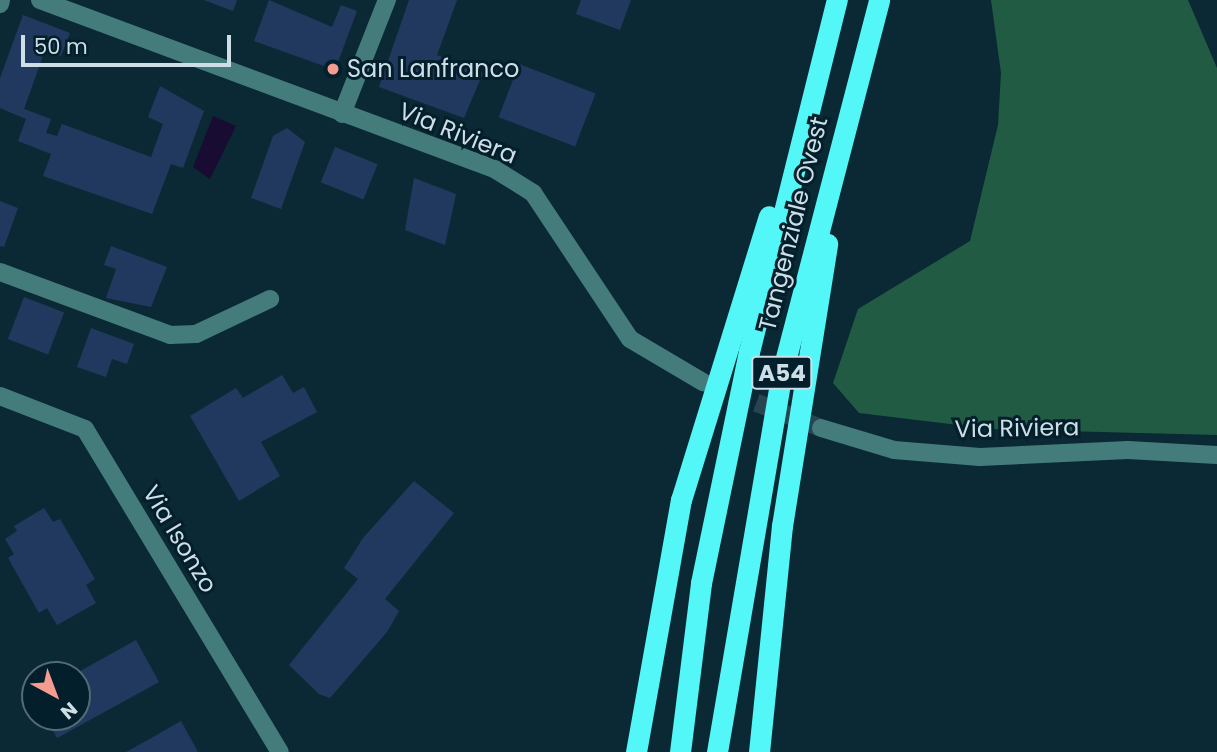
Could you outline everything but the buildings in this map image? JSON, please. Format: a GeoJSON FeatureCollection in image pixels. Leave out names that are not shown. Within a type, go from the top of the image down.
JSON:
{"type":"FeatureCollection","features":[{"type":"Feature","properties":{"kind":"highway","name":"Tangenziale Ovest"},"geometry":{"type":"LineString","coordinates":[[680,752],[701,583],[816,75],[837,0]]}},
{"type":"Feature","properties":{"kind":"highway","name":"Tangenziale Ovest"},"geometry":{"type":"LineString","coordinates":[[717,752],[782,373],[879,0]]}},
{"type":"Feature","properties":{"kind":"highway"},"geometry":{"type":"LineString","coordinates":[[636,752],[681,500],[816,75]]}},
{"type":"Feature","properties":{"kind":"highway"},"geometry":{"type":"LineString","coordinates":[[759,752],[782,526],[850,106]]}},
{"type":"Feature","properties":{"kind":"street","name":"Via Riviera"},"geometry":{"type":"LineString","coordinates":[[40,0],[496,170],[533,193],[630,339],[703,382]]}},
{"type":"Feature","properties":{"kind":"street"},"geometry":{"type":"LineString","coordinates":[[342,114],[387,0]]}},
{"type":"Feature","properties":{"kind":"street"},"geometry":{"type":"LineString","coordinates":[[0,272],[170,335],[195,334],[270,299]]}},
{"type":"Feature","properties":{"kind":"street","name":"Via Isonzo"},"geometry":{"type":"LineString","coordinates":[[0,396],[85,429],[280,752]]}},
{"type":"Feature","properties":{"kind":"street","name":"Via Riviera"},"geometry":{"type":"LineString","coordinates":[[821,428],[894,450],[980,457],[1128,450],[1217,455]]}},
{"type":"Feature","properties":{"kind":"green space"},"geometry":{"type":"Polygon","coordinates":[[[991,0],[1188,0],[1217,68],[1217,435],[991,429],[859,413],[833,383],[858,309],[970,241],[998,125],[1001,73],[991,0]]]}},
{"type":"Feature","properties":{"kind":"shaded area"},"geometry":{"type":"Polygon","coordinates":[[[213,116],[236,126],[210,179],[193,167],[213,116]]]}},
{"type":"Feature","properties":{"kind":"tunnel"},"geometry":{"type":"LineString","coordinates":[[706,383],[821,428]]}},
{"type":"Feature","properties":{"kind":"place","name":"San Lanfranco"},"geometry":{"type":"Point","coordinates":[333,69]}}]}
